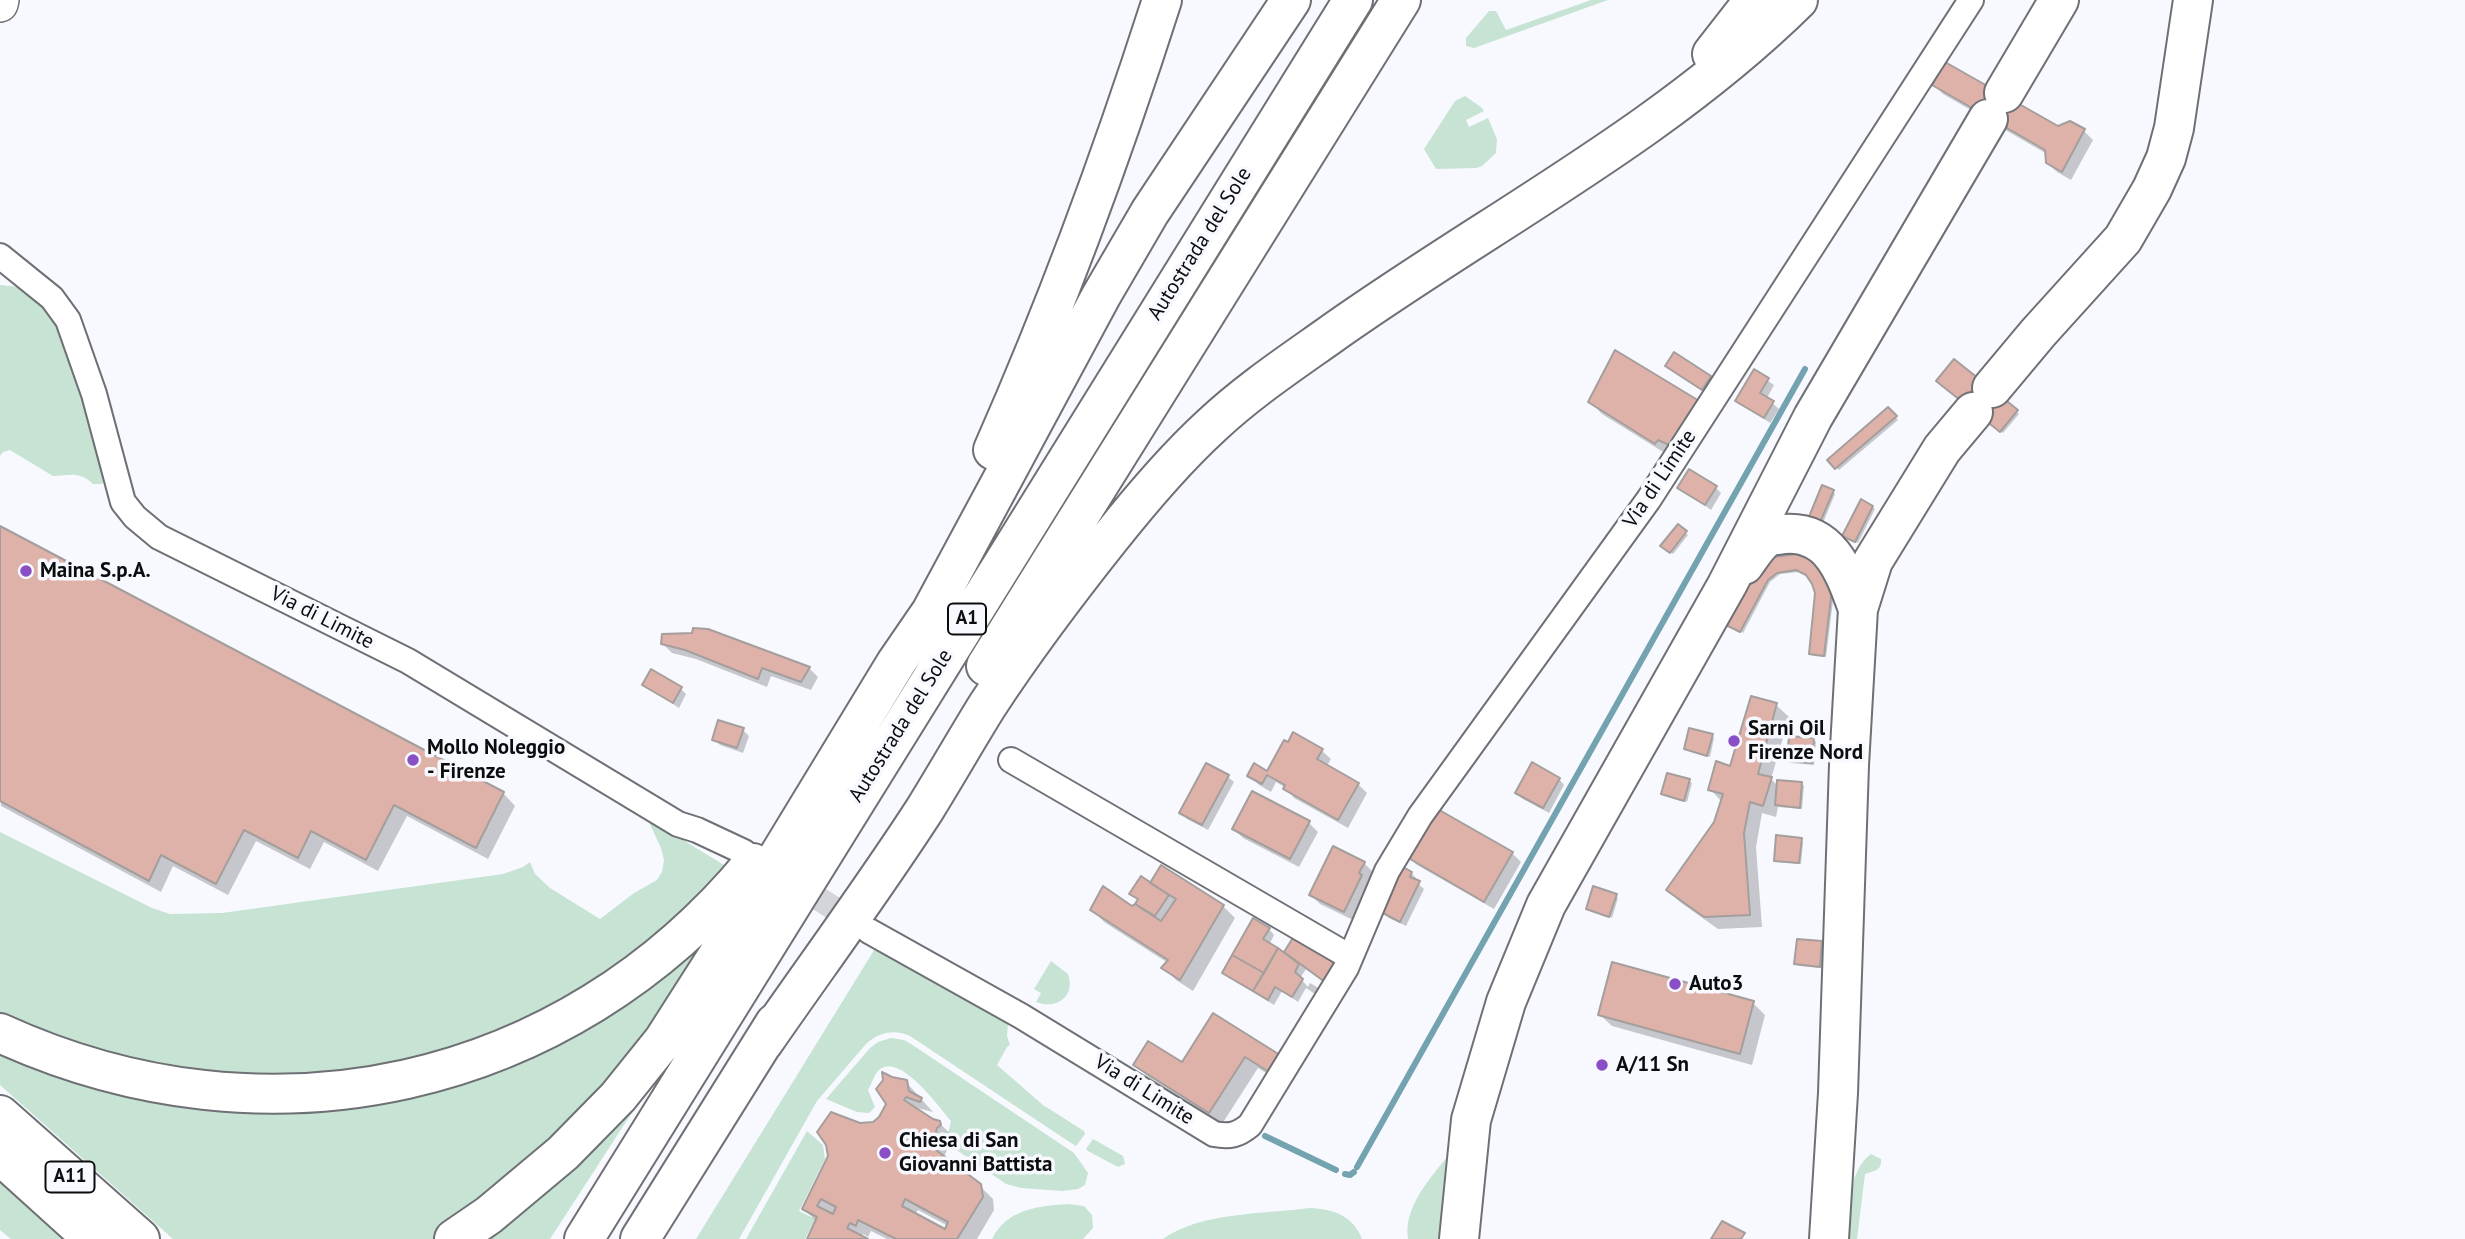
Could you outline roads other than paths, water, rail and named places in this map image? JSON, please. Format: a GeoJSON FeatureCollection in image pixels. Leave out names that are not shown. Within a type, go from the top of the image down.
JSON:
{"type":"FeatureCollection","features":[{"type":"Feature","properties":{"kind":"highway"},"geometry":{"type":"LineString","coordinates":[[896,663],[922,600],[998,438],[1051,313],[1103,173],[1162,0]]}},
{"type":"Feature","properties":{"kind":"highway"},"geometry":{"type":"LineString","coordinates":[[454,1239],[489,1215],[563,1153],[618,1097],[663,1041],[726,944],[896,663],[931,612],[1101,296],[1150,212],[1291,0]]}},
{"type":"Feature","properties":{"kind":"highway"},"geometry":{"type":"LineString","coordinates":[[1041,500],[1064,452],[1077,411],[1103,356],[1323,0]]}},
{"type":"Feature","properties":{"kind":"highway","name":"Autostrada del Sole"},"geometry":{"type":"LineString","coordinates":[[584,1239],[1353,0]]}},
{"type":"Feature","properties":{"kind":"highway","name":"Autostrada del Sole"},"geometry":{"type":"LineString","coordinates":[[642,1239],[763,1043],[925,764],[1401,0]]}},
{"type":"Feature","properties":{"kind":"highway"},"geometry":{"type":"LineString","coordinates":[[1672,106],[1754,0]]}},
{"type":"Feature","properties":{"kind":"highway"},"geometry":{"type":"LineString","coordinates":[[763,1043],[923,812],[989,704],[1032,641],[1098,553],[1171,465],[1212,425],[1272,377],[1359,314],[1672,106],[1763,34],[1798,0]]}},
{"type":"Feature","properties":{"kind":"highway"},"geometry":{"type":"LineString","coordinates":[[1459,1239],[1471,1120],[1506,1002],[1546,905],[1727,585],[1813,417],[2059,0]]}},
{"type":"Feature","properties":{"kind":"highway"},"geometry":{"type":"LineString","coordinates":[[1829,1239],[1838,1093],[1849,765],[1858,609],[1873,561],[1942,449],[2038,333],[2123,239],[2152,189],[2166,158],[2174,128],[2193,0]]}},
{"type":"Feature","properties":{"kind":"highway"},"geometry":{"type":"LineString","coordinates":[[1727,585],[1765,539],[1778,535],[1806,536],[1819,542],[1836,557],[1858,609]]}},
{"type":"Feature","properties":{"kind":"highway"},"geometry":{"type":"LineString","coordinates":[[0,1033],[71,1061],[116,1075],[214,1092],[261,1095],[319,1092],[399,1082],[442,1071],[503,1050],[553,1026],[592,1005],[643,970],[728,894],[828,773]]}},
{"type":"Feature","properties":{"kind":"highway","name":"A11"},"geometry":{"type":"LineString","coordinates":[[0,1115],[140,1239]]}},
{"type":"Feature","properties":{"kind":"highway","name":"A11"},"geometry":{"type":"LineString","coordinates":[[0,1155],[93,1239]]}},
{"type":"Feature","properties":{"kind":"street","name":"Via di Limite"},"geometry":{"type":"LineString","coordinates":[[869,931],[1021,1016],[1214,1134],[1238,1135],[1250,1125],[1346,968],[1387,871],[1420,816],[1649,499],[1971,0]]}},
{"type":"Feature","properties":{"kind":"street","name":"Via di Limite"},"geometry":{"type":"LineString","coordinates":[[0,256],[52,298],[68,320],[94,394],[123,502],[135,517],[159,537],[408,661],[678,824],[744,852]]}},
{"type":"Feature","properties":{"kind":"street"},"geometry":{"type":"LineString","coordinates":[[0,279],[25,277]]}},
{"type":"Feature","properties":{"kind":"street"},"geometry":{"type":"LineString","coordinates":[[1012,760],[1350,957]]}},
{"type":"Feature","properties":{"kind":"waterway"},"geometry":{"type":"LineString","coordinates":[[1357,1167],[1805,369]]}},
{"type":"Feature","properties":{"kind":"waterway"},"geometry":{"type":"LineString","coordinates":[[1265,1136],[1336,1170]]}},
{"type":"Feature","properties":{"kind":"waterway"},"geometry":{"type":"LineString","coordinates":[[1345,1174],[1354,1172]]}},
{"type":"Feature","properties":{"kind":"tunnel"},"geometry":{"type":"LineString","coordinates":[[789,880],[862,926]]}},
{"type":"Feature","properties":{"kind":"place","name":"Maina S.p.A."},"geometry":{"type":"Point","coordinates":[26,571]}},
{"type":"Feature","properties":{"kind":"place","name":"Sarni Oil Firenze Nord"},"geometry":{"type":"Point","coordinates":[1734,741]}},
{"type":"Feature","properties":{"kind":"place","name":"Mollo Noleggio - Firenze"},"geometry":{"type":"Point","coordinates":[413,760]}},
{"type":"Feature","properties":{"kind":"place","name":"Auto3"},"geometry":{"type":"Point","coordinates":[1675,984]}},
{"type":"Feature","properties":{"kind":"place","name":"A/11 Sn"},"geometry":{"type":"Point","coordinates":[1602,1065]}},
{"type":"Feature","properties":{"kind":"place","name":"Chiesa di San Giovanni Battista"},"geometry":{"type":"Point","coordinates":[885,1153]}}]}
